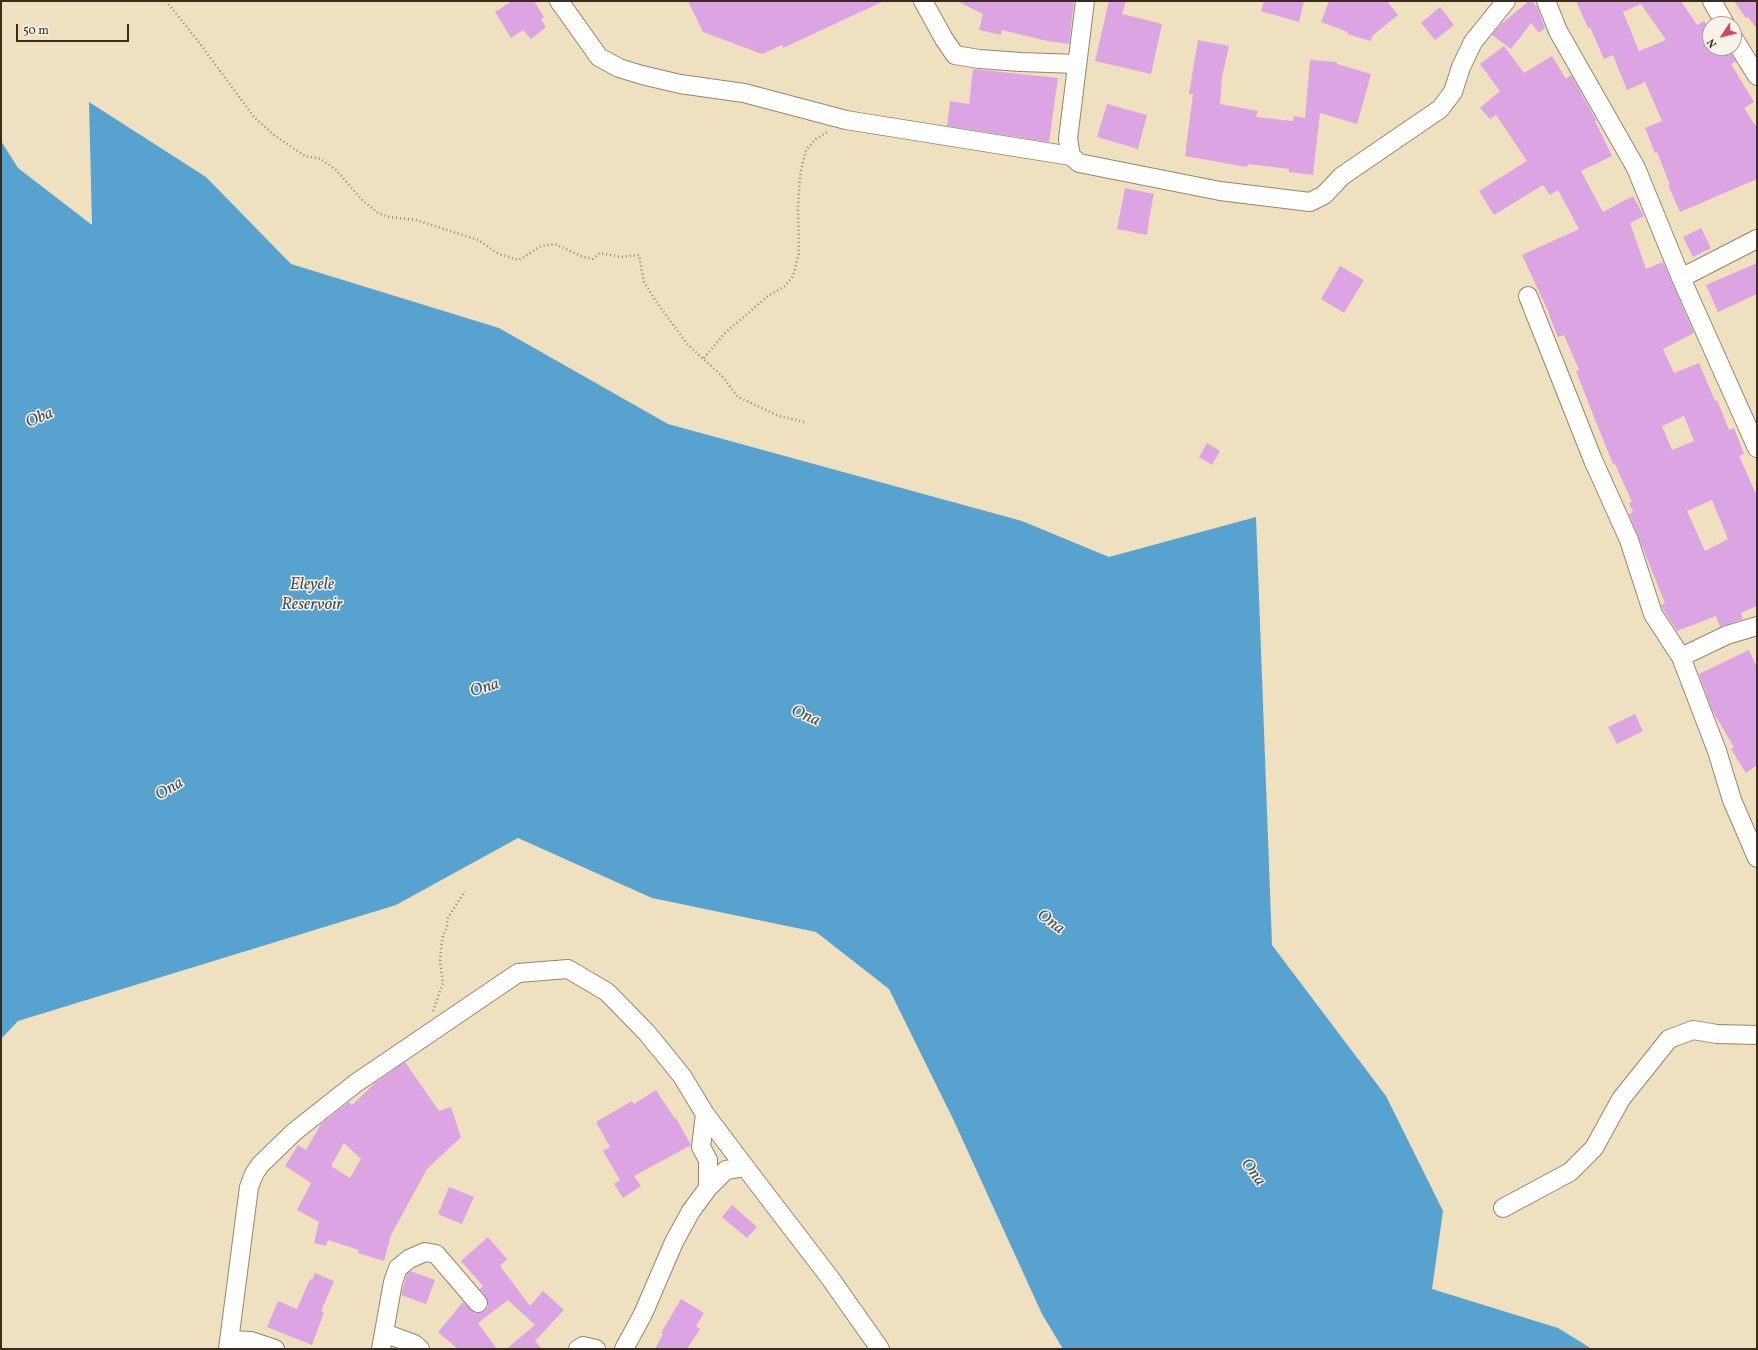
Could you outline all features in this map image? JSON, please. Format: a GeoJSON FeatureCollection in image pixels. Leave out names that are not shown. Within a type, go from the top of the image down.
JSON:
{"type":"FeatureCollection","features":[{"type":"Feature","properties":{"kind":"street"},"geometry":{"type":"LineString","coordinates":[[560,1],[598,57],[619,68],[642,75],[680,84],[744,93],[846,120],[1071,156]]}},
{"type":"Feature","properties":{"kind":"street"},"geometry":{"type":"LineString","coordinates":[[923,1],[944,39],[955,55],[979,59],[1077,64]]}},
{"type":"Feature","properties":{"kind":"street"},"geometry":{"type":"LineString","coordinates":[[1085,1],[1068,139],[1071,156],[1079,164],[1204,188],[1310,202],[1324,195],[1342,176],[1440,109],[1453,92],[1461,67],[1473,42],[1506,1]]}},
{"type":"Feature","properties":{"kind":"street"},"geometry":{"type":"LineString","coordinates":[[1546,1],[1558,31],[1636,168],[1682,278],[1755,440]]}},
{"type":"Feature","properties":{"kind":"street"},"geometry":{"type":"LineString","coordinates":[[1712,1],[1720,16]]}},
{"type":"Feature","properties":{"kind":"street"},"geometry":{"type":"LineString","coordinates":[[1742,52],[1757,76]]}},
{"type":"Feature","properties":{"kind":"street"},"geometry":{"type":"LineString","coordinates":[[1682,278],[1757,239]]}},
{"type":"Feature","properties":{"kind":"street"},"geometry":{"type":"LineString","coordinates":[[1528,296],[1593,460],[1629,540],[1653,614],[1681,657],[1717,751],[1732,800],[1755,850]]}},
{"type":"Feature","properties":{"kind":"street"},"geometry":{"type":"LineString","coordinates":[[1681,657],[1727,635],[1757,626]]}},
{"type":"Feature","properties":{"kind":"street"},"geometry":{"type":"LineString","coordinates":[[275,1349],[251,1341],[229,1344],[243,1223],[249,1187],[254,1174],[260,1165],[317,1113],[425,1034],[518,973],[568,969],[607,992],[647,1033],[682,1076],[704,1114],[826,1272],[880,1349]]}},
{"type":"Feature","properties":{"kind":"street"},"geometry":{"type":"LineString","coordinates":[[1503,1208],[1570,1172],[1594,1148],[1621,1099],[1669,1039],[1693,1030],[1717,1034],[1757,1035]]}},
{"type":"Feature","properties":{"kind":"street"},"geometry":{"type":"LineString","coordinates":[[704,1114],[701,1147],[708,1160],[708,1188]]}},
{"type":"Feature","properties":{"kind":"street"},"geometry":{"type":"LineString","coordinates":[[624,1349],[643,1314],[674,1242],[691,1211],[708,1188],[726,1170],[745,1167]]}},
{"type":"Feature","properties":{"kind":"street"},"geometry":{"type":"LineString","coordinates":[[420,1349],[409,1342],[382,1341],[393,1282],[398,1268],[409,1259],[425,1252],[436,1254],[478,1303]]}},
{"type":"Feature","properties":{"kind":"street"},"geometry":{"type":"LineString","coordinates":[[578,1349],[583,1346],[596,1349]]}},
{"type":"Feature","properties":{"kind":"path"},"geometry":{"type":"LineString","coordinates":[[166,1],[198,41],[254,117],[274,135],[305,156],[321,159],[336,170],[364,201],[378,213],[389,217],[416,220],[478,240],[499,254],[519,260],[541,246],[555,244],[581,256],[593,259],[600,253],[621,257],[639,255],[644,282],[655,300],[688,345],[722,376],[738,397],[779,416],[804,422]]}},
{"type":"Feature","properties":{"kind":"path"},"geometry":{"type":"LineString","coordinates":[[704,358],[725,334],[768,296],[785,286],[793,276],[799,253],[798,208],[800,175],[806,150],[816,139],[846,120]]}},
{"type":"Feature","properties":{"kind":"path"},"geometry":{"type":"LineString","coordinates":[[425,1034],[443,982],[440,962],[443,935],[447,928],[447,919],[465,891]]}},
{"type":"Feature","properties":{"kind":"water","name":"Eleyele Reservoir"},"geometry":{"type":"Polygon","coordinates":[[[89,102],[206,177],[291,264],[499,328],[668,424],[1022,521],[1109,557],[1256,517],[1272,945],[1386,1096],[1443,1211],[1432,1289],[1558,1328],[1592,1349],[1063,1349],[1042,1314],[954,1121],[889,989],[816,932],[652,898],[518,838],[396,905],[18,1021],[1,1039],[1,141],[18,168],[92,225],[89,102]]]}},
{"type":"Feature","properties":{"kind":"building"},"geometry":{"type":"Polygon","coordinates":[[[512,1],[534,1],[544,17],[541,19],[546,27],[531,39],[523,30],[511,38],[495,12],[512,1]]]}},
{"type":"Feature","properties":{"kind":"building"},"geometry":{"type":"Polygon","coordinates":[[[688,1],[884,1],[783,48],[782,45],[762,54],[703,32],[688,1]]]}},
{"type":"Feature","properties":{"kind":"building"},"geometry":{"type":"Polygon","coordinates":[[[957,1],[1074,1],[1069,44],[1047,41],[1002,30],[1001,35],[979,30],[983,14],[957,1]]]}},
{"type":"Feature","properties":{"kind":"building"},"geometry":{"type":"Polygon","coordinates":[[[1109,1],[1126,1],[1122,14],[1162,24],[1151,74],[1095,61],[1109,1]]]}},
{"type":"Feature","properties":{"kind":"building"},"geometry":{"type":"Polygon","coordinates":[[[1264,1],[1304,1],[1299,22],[1261,11],[1264,1]]]}},
{"type":"Feature","properties":{"kind":"building"},"geometry":{"type":"Polygon","coordinates":[[[1329,1],[1387,1],[1398,15],[1372,36],[1371,41],[1347,34],[1348,32],[1321,22],[1329,1]]]}},
{"type":"Feature","properties":{"kind":"building"},"geometry":{"type":"Polygon","coordinates":[[[1529,1],[1532,1],[1537,7],[1545,28],[1539,33],[1531,23],[1511,49],[1492,35],[1500,25],[1529,1]]]}},
{"type":"Feature","properties":{"kind":"building"},"geometry":{"type":"Polygon","coordinates":[[[1576,1],[1681,1],[1697,25],[1702,22],[1702,56],[1733,56],[1736,61],[1731,64],[1754,102],[1744,108],[1757,128],[1757,179],[1680,212],[1668,185],[1670,185],[1657,152],[1655,153],[1645,128],[1662,121],[1645,82],[1627,90],[1613,55],[1604,59],[1590,27],[1588,28],[1576,1]],[[1641,4],[1623,12],[1639,51],[1666,40],[1641,4]]]}},
{"type":"Feature","properties":{"kind":"building"},"geometry":{"type":"Polygon","coordinates":[[[1734,1],[1757,1],[1757,29],[1748,17],[1746,18],[1734,1]]]}},
{"type":"Feature","properties":{"kind":"building"},"geometry":{"type":"Polygon","coordinates":[[[1440,7],[1454,25],[1435,40],[1421,23],[1440,7]]]}},
{"type":"Feature","properties":{"kind":"building"},"geometry":{"type":"Polygon","coordinates":[[[1198,40],[1229,46],[1222,77],[1220,104],[1258,111],[1256,117],[1293,121],[1294,116],[1305,118],[1310,60],[1337,62],[1337,64],[1371,74],[1357,124],[1320,113],[1313,175],[1289,172],[1289,169],[1248,164],[1247,167],[1185,156],[1193,94],[1189,94],[1198,40]]]}},
{"type":"Feature","properties":{"kind":"building"},"geometry":{"type":"Polygon","coordinates":[[[1504,46],[1524,73],[1552,56],[1566,79],[1571,75],[1596,120],[1595,121],[1612,156],[1581,171],[1603,212],[1633,196],[1644,216],[1630,223],[1646,269],[1663,262],[1694,333],[1663,349],[1674,373],[1699,363],[1715,401],[1717,400],[1729,430],[1734,428],[1744,454],[1739,456],[1757,496],[1757,606],[1741,613],[1743,619],[1720,627],[1716,616],[1677,631],[1661,605],[1665,603],[1629,514],[1633,512],[1629,503],[1632,502],[1615,464],[1613,464],[1576,371],[1579,370],[1564,335],[1558,337],[1550,315],[1522,255],[1579,229],[1558,190],[1550,195],[1543,185],[1494,215],[1479,191],[1527,161],[1496,115],[1490,119],[1480,108],[1500,91],[1480,64],[1504,46]],[[1684,416],[1662,426],[1672,450],[1694,441],[1684,416]],[[1712,500],[1687,511],[1705,551],[1728,539],[1712,500]]]}},
{"type":"Feature","properties":{"kind":"building"},"geometry":{"type":"Polygon","coordinates":[[[973,69],[1058,78],[1049,142],[947,126],[950,101],[969,104],[973,69]]]}},
{"type":"Feature","properties":{"kind":"building"},"geometry":{"type":"Polygon","coordinates":[[[1107,104],[1147,115],[1138,149],[1097,137],[1107,104]]]}},
{"type":"Feature","properties":{"kind":"building"},"geometry":{"type":"Polygon","coordinates":[[[1125,188],[1154,194],[1147,235],[1117,229],[1125,188]]]}},
{"type":"Feature","properties":{"kind":"building"},"geometry":{"type":"Polygon","coordinates":[[[1701,228],[1711,248],[1693,257],[1683,237],[1701,228]]]}},
{"type":"Feature","properties":{"kind":"building"},"geometry":{"type":"Polygon","coordinates":[[[1757,263],[1757,294],[1718,312],[1706,285],[1757,263]]]}},
{"type":"Feature","properties":{"kind":"building"},"geometry":{"type":"Polygon","coordinates":[[[1340,266],[1364,280],[1344,313],[1321,299],[1340,266]]]}},
{"type":"Feature","properties":{"kind":"building"},"geometry":{"type":"Polygon","coordinates":[[[1207,443],[1220,451],[1212,465],[1199,457],[1207,443]]]}},
{"type":"Feature","properties":{"kind":"building"},"geometry":{"type":"Polygon","coordinates":[[[1749,650],[1757,667],[1757,765],[1746,773],[1731,749],[1734,747],[1712,710],[1699,674],[1749,650]]]}},
{"type":"Feature","properties":{"kind":"building"},"geometry":{"type":"Polygon","coordinates":[[[1635,714],[1643,731],[1617,744],[1608,727],[1635,714]]]}},
{"type":"Feature","properties":{"kind":"building"},"geometry":{"type":"Polygon","coordinates":[[[405,1062],[439,1111],[451,1107],[461,1137],[427,1169],[391,1235],[384,1261],[358,1253],[359,1250],[328,1240],[326,1246],[314,1243],[319,1222],[297,1210],[311,1183],[285,1166],[298,1145],[306,1150],[321,1124],[349,1102],[352,1105],[375,1083],[405,1062]],[[344,1143],[331,1166],[350,1178],[361,1159],[344,1143]]]}},
{"type":"Feature","properties":{"kind":"building"},"geometry":{"type":"Polygon","coordinates":[[[656,1090],[675,1119],[676,1118],[691,1145],[634,1176],[641,1186],[623,1198],[614,1184],[620,1180],[603,1151],[610,1147],[596,1122],[632,1101],[634,1104],[656,1090]]]}},
{"type":"Feature","properties":{"kind":"building"},"geometry":{"type":"Polygon","coordinates":[[[449,1187],[474,1197],[462,1224],[438,1214],[449,1187]]]}},
{"type":"Feature","properties":{"kind":"building"},"geometry":{"type":"Polygon","coordinates":[[[732,1205],[757,1227],[747,1238],[722,1217],[732,1205]]]}},
{"type":"Feature","properties":{"kind":"building"},"geometry":{"type":"Polygon","coordinates":[[[488,1237],[507,1259],[500,1266],[530,1306],[543,1291],[564,1310],[535,1341],[542,1349],[506,1349],[535,1325],[508,1300],[478,1323],[497,1349],[458,1349],[438,1332],[463,1302],[475,1313],[485,1311],[488,1307],[488,1301],[480,1289],[483,1286],[461,1261],[488,1237]]]}},
{"type":"Feature","properties":{"kind":"building"},"geometry":{"type":"Polygon","coordinates":[[[410,1271],[435,1280],[426,1304],[401,1295],[407,1274],[410,1271]]]}},
{"type":"Feature","properties":{"kind":"building"},"geometry":{"type":"Polygon","coordinates":[[[315,1273],[334,1281],[321,1311],[324,1312],[312,1345],[267,1327],[278,1301],[297,1309],[310,1279],[312,1280],[315,1273]]]}},
{"type":"Feature","properties":{"kind":"building"},"geometry":{"type":"Polygon","coordinates":[[[681,1299],[704,1313],[696,1326],[700,1329],[687,1349],[655,1349],[663,1334],[661,1333],[681,1299]]]}},
{"type":"Feature","properties":{"kind":"water label","name":"Oba"},"geometry":{"type":"Point","coordinates":[40,419]}},
{"type":"Feature","properties":{"kind":"water label","name":"Ona"},"geometry":{"type":"Point","coordinates":[485,689]}},
{"type":"Feature","properties":{"kind":"water label","name":"Ona"},"geometry":{"type":"Point","coordinates":[805,717]}},
{"type":"Feature","properties":{"kind":"water label","name":"Ona"},"geometry":{"type":"Point","coordinates":[170,790]}},
{"type":"Feature","properties":{"kind":"water label","name":"Ona"},"geometry":{"type":"Point","coordinates":[1050,923]}},
{"type":"Feature","properties":{"kind":"water label","name":"Ona"},"geometry":{"type":"Point","coordinates":[1252,1173]}}]}
